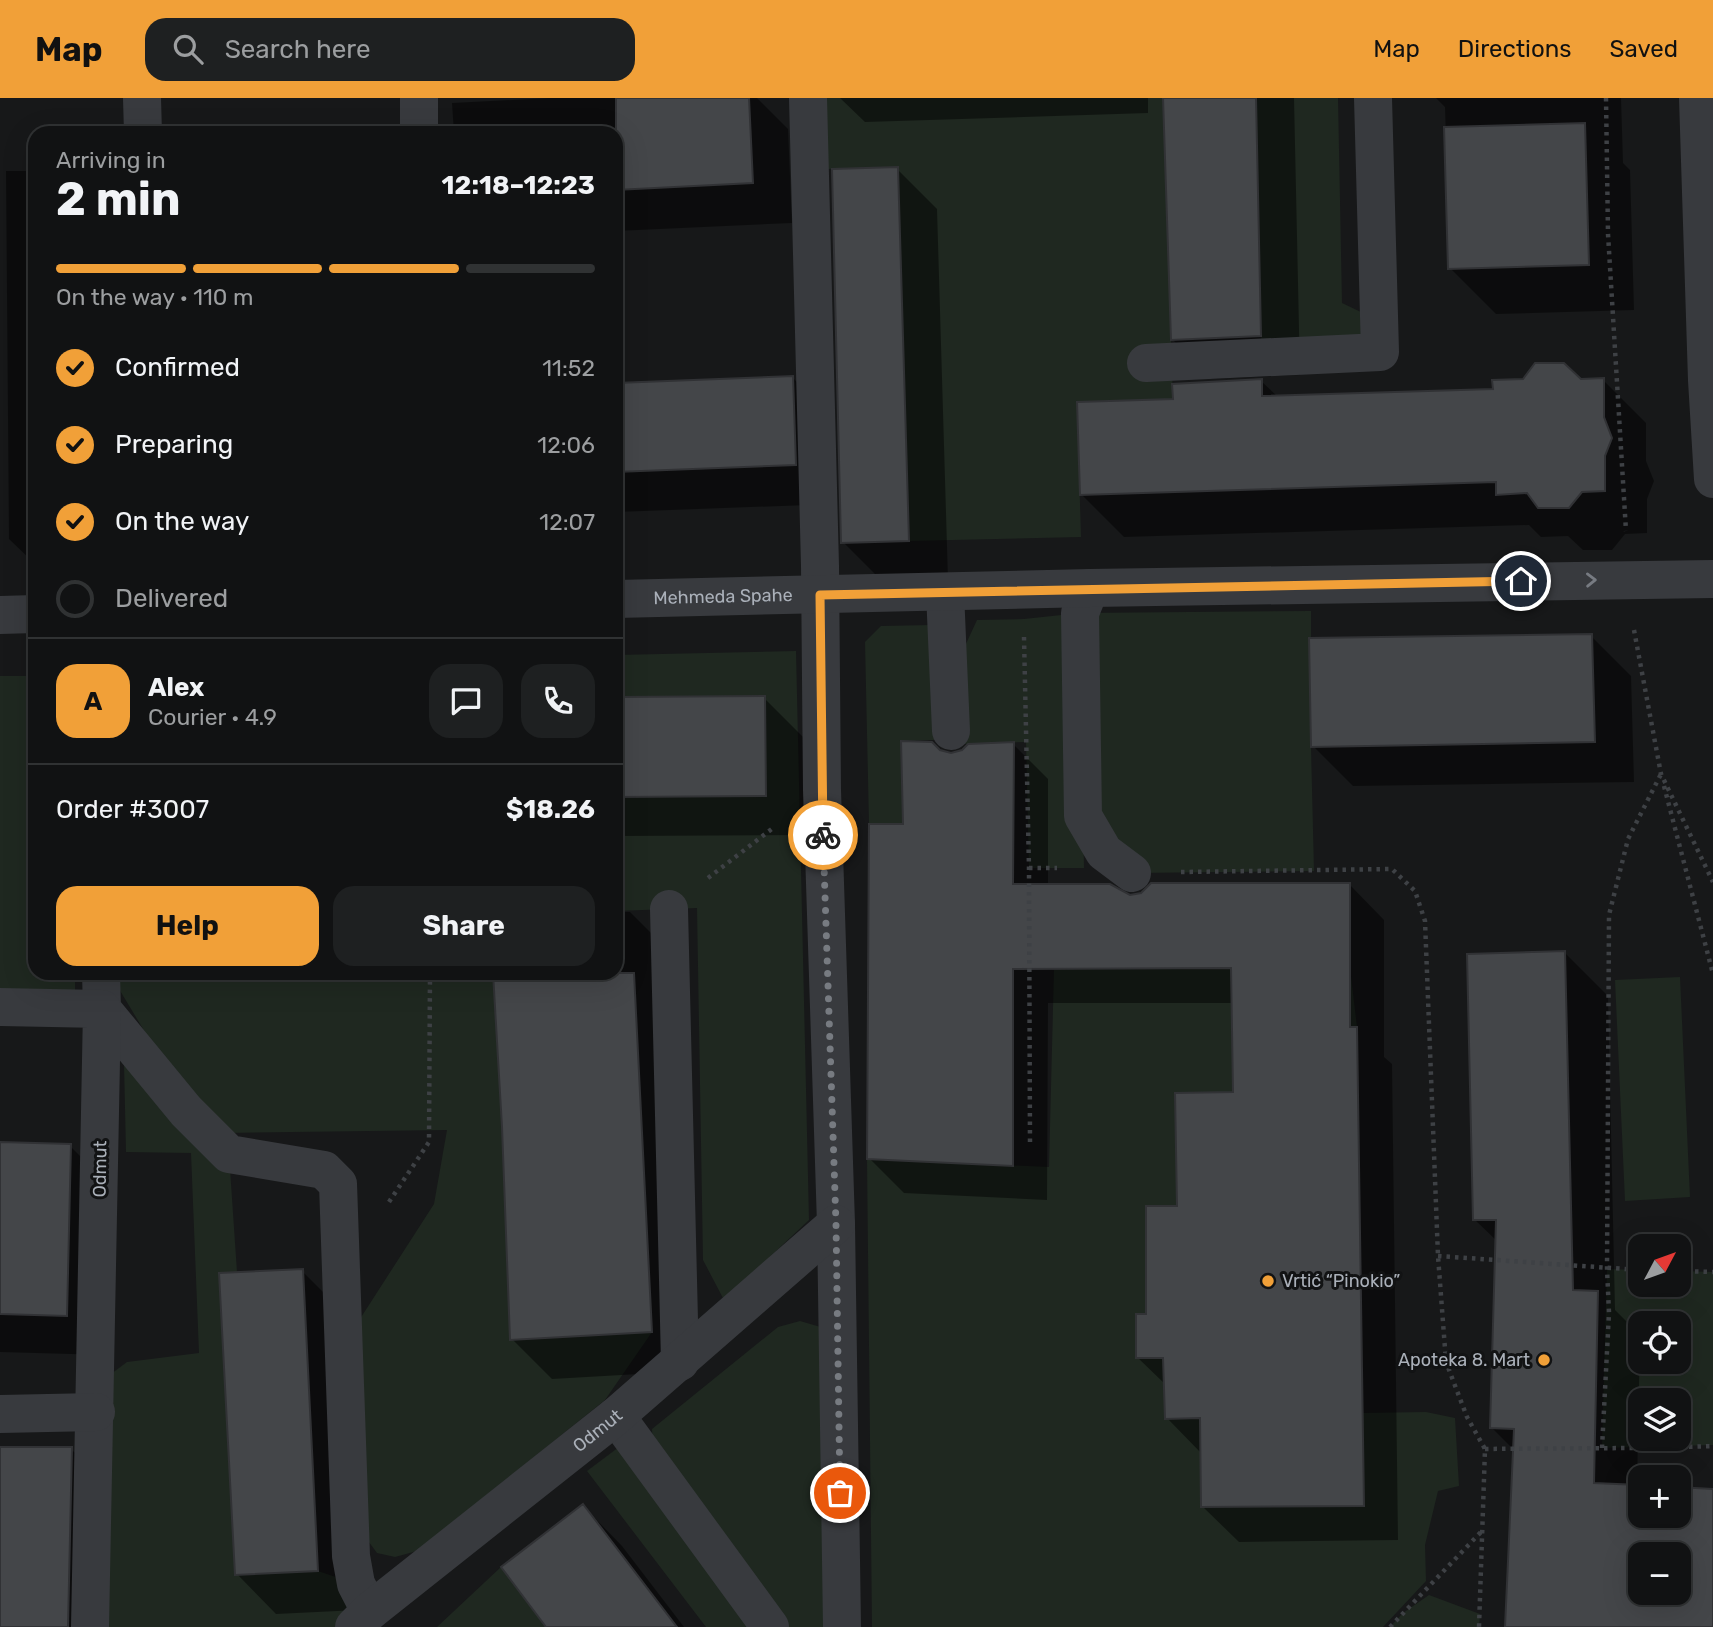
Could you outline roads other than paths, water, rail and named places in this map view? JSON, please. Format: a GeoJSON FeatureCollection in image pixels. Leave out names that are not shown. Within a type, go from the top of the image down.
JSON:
{"type":"FeatureCollection","features":[{"type":"Feature","properties":{"kind":"street"},"geometry":{"type":"LineString","coordinates":[[142,98],[142,126]]}},
{"type":"Feature","properties":{"kind":"street"},"geometry":{"type":"LineString","coordinates":[[419,98],[419,126]]}},
{"type":"Feature","properties":{"kind":"street"},"geometry":{"type":"LineString","coordinates":[[808,98],[822,790],[836,1224],[842,1627]]}},
{"type":"Feature","properties":{"kind":"street"},"geometry":{"type":"LineString","coordinates":[[1146,363],[1380,352],[1373,98]]}},
{"type":"Feature","properties":{"kind":"street"},"geometry":{"type":"LineString","coordinates":[[1698,98],[1713,480]]}},
{"type":"Feature","properties":{"kind":"street","name":"Mehmeda Spahe"},"geometry":{"type":"LineString","coordinates":[[623,599],[1090,588],[1713,579]]}},
{"type":"Feature","properties":{"kind":"street"},"geometry":{"type":"LineString","coordinates":[[1090,588],[1080,613],[1083,816],[1104,852],[1132,873]]}},
{"type":"Feature","properties":{"kind":"street"},"geometry":{"type":"LineString","coordinates":[[945,592],[951,731]]}},
{"type":"Feature","properties":{"kind":"street"},"geometry":{"type":"LineString","coordinates":[[0,615],[28,614]]}},
{"type":"Feature","properties":{"kind":"street"},"geometry":{"type":"LineString","coordinates":[[668,909],[680,1362]]}},
{"type":"Feature","properties":{"kind":"street"},"geometry":{"type":"LineString","coordinates":[[0,1007],[102,991],[186,1111],[229,1154],[324,1170],[338,1184],[351,1556],[362,1619]]}},
{"type":"Feature","properties":{"kind":"street","name":"Odmut"},"geometry":{"type":"LineString","coordinates":[[90,1627],[102,991]]}},
{"type":"Feature","properties":{"kind":"street","name":"Odmut"},"geometry":{"type":"LineString","coordinates":[[362,1619],[616,1416],[836,1224]]}},
{"type":"Feature","properties":{"kind":"street"},"geometry":{"type":"LineString","coordinates":[[0,1413],[96,1412]]}},
{"type":"Feature","properties":{"kind":"street"},"geometry":{"type":"LineString","coordinates":[[616,1416],[769,1627]]}},
{"type":"Feature","properties":{"kind":"place","name":"Vrtić “Pinokio”"},"geometry":{"type":"Point","coordinates":[1268,1281]}},
{"type":"Feature","properties":{"kind":"place","name":"Apoteka 8. Mart"},"geometry":{"type":"Point","coordinates":[1544,1360]}}]}
